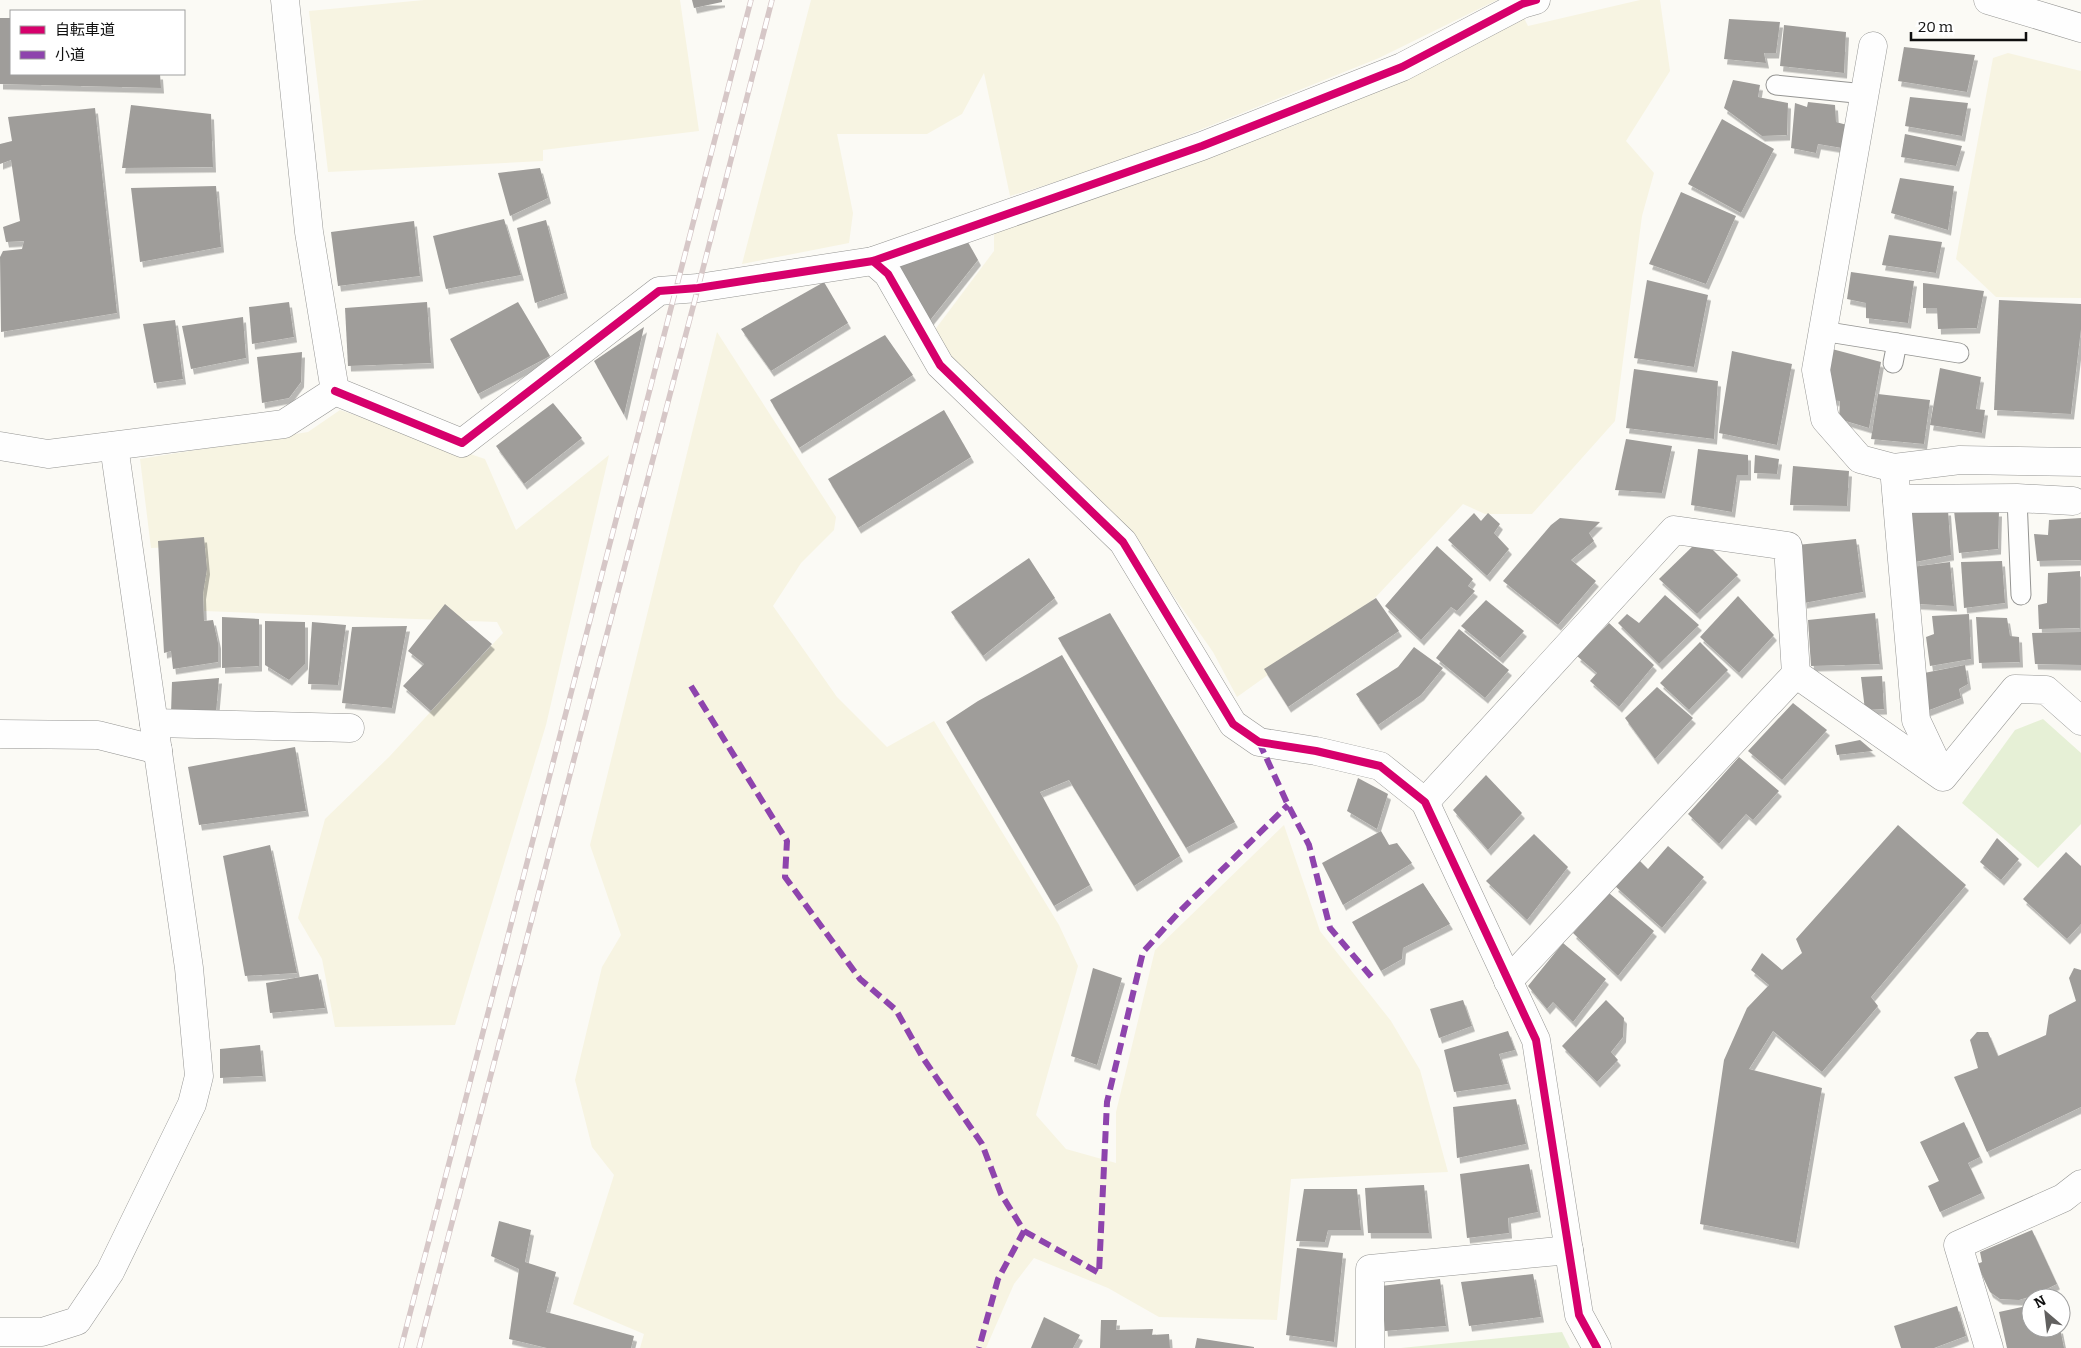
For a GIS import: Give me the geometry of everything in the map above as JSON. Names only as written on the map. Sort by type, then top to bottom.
[{"type":"street","points":[[285,0],[309,232],[335,391]]},
{"type":"street","points":[[335,391],[462,443],[659,291],[698,288],[873,261],[1211,143],[1402,67],[1522,4],[1536,0]]},
{"type":"street","points":[[1988,0],[2081,28]]},
{"type":"street","points":[[1873,46],[1816,370],[1825,419],[1860,459],[1894,468],[1960,460],[2081,462]]},
{"type":"street","points":[[873,261],[888,274],[940,365],[1123,542],[1233,724],[1258,742],[1316,751],[1380,766],[1424,802],[1536,1040],[1579,1316],[1597,1348]]},
{"type":"street","points":[[0,446],[48,454],[284,424],[335,391]]},
{"type":"street","points":[[0,1332],[42,1332],[77,1321],[110,1272],[196,1095],[199,1076],[189,968],[114,446]]},
{"type":"street","points":[[1894,468],[1916,720],[1942,777]]},
{"type":"street","points":[[1897,499],[2017,498],[2073,501]]},
{"type":"street","points":[[1424,802],[1674,530],[1788,546],[1796,674],[1508,981]]},
{"type":"street","points":[[1796,674],[1942,777]]},
{"type":"street","points":[[1942,777],[2015,689],[2046,690],[2081,721]]},
{"type":"street","points":[[154,723],[350,728]]},
{"type":"street","points":[[0,734],[98,735],[158,750]]},
{"type":"street","points":[[1989,1348],[1958,1244],[2063,1198],[2081,1184]]},
{"type":"street","points":[[1370,1348],[1370,1269],[1569,1250]]},
{"type":"lane","points":[[1776,84],[1865,94]]},
{"type":"lane","points":[[1822,331],[1959,353]]},
{"type":"lane","points":[[1893,363],[1897,343]]},
{"type":"lane","points":[[2017,498],[2021,594]]},
{"type":"shaded area","points":[[424,0],[680,0],[699,131],[543,150],[543,161],[328,172],[309,11]]},
{"type":"shaded area","points":[[811,0],[1497,0],[1379,58],[1117,163],[1010,196],[984,73],[962,114],[927,134],[837,134],[853,213],[849,243],[742,264]]},
{"type":"shaded area","points":[[1640,0],[1660,0],[1670,71],[1626,141],[1654,173],[1642,216],[1615,421],[1532,514],[1485,514],[1463,504],[1374,599],[1237,697],[1213,652],[1137,544],[947,356],[931,335],[994,251],[994,232],[1296,125],[1524,18],[1528,26]]},
{"type":"shaded area","points":[[2008,53],[2081,71],[2081,298],[1996,297],[1956,259],[1993,58]]},
{"type":"shaded area","points":[[717,332],[836,517],[834,530],[801,563],[773,606],[837,697],[887,747],[934,721],[1059,925],[1078,966],[1036,1115],[1066,1149],[1116,1163],[1116,1112],[1155,950],[1284,825],[1320,931],[1391,1021],[1420,1070],[1448,1172],[1291,1179],[1277,1320],[1159,1317],[1108,1288],[1034,1258],[1014,1284],[986,1348],[640,1348],[644,1334],[573,1304],[614,1175],[592,1147],[575,1080],[602,967],[621,935],[590,845]]},
{"type":"shaded area","points":[[340,410],[485,459],[516,530],[609,455],[546,725],[455,1025],[335,1027],[322,959],[298,918],[325,819],[389,757],[503,633],[497,622],[204,611],[200,546],[151,548],[140,459],[308,432]]},
{"type":"green space","points":[[2043,719],[2081,753],[2081,824],[2038,868],[1962,803],[2015,730]]},
{"type":"green space","points":[[1562,1332],[1570,1348],[1401,1348]]},
{"type":"building","points":[[692,0],[722,0],[722,2],[694,8]]},
{"type":"building","points":[[0,18],[10,18],[10,75],[160,75],[161,88],[0,84]]},
{"type":"building","points":[[1729,19],[1780,22],[1776,53],[1764,53],[1766,63],[1724,59]]},
{"type":"building","points":[[1784,25],[1846,32],[1844,73],[1780,66]]},
{"type":"building","points":[[1904,47],[1975,55],[1967,92],[1898,81]]},
{"type":"building","points":[[1733,80],[1760,85],[1758,97],[1788,103],[1787,135],[1762,136],[1724,108]]},
{"type":"building","points":[[1910,97],[1968,103],[1962,136],[1905,126]]},
{"type":"building","points":[[1808,102],[1835,105],[1836,122],[1847,125],[1842,148],[1818,144],[1816,153],[1791,148],[1795,103],[1807,107]]},
{"type":"building","points":[[131,105],[211,114],[213,167],[122,168]]},
{"type":"building","points":[[95,108],[117,313],[1,332],[0,257],[3,251],[22,249],[24,241],[6,242],[3,227],[20,221],[11,160],[0,164],[0,144],[12,141],[8,117]]},
{"type":"building","points":[[1722,119],[1774,149],[1741,213],[1688,184]]},
{"type":"building","points":[[1905,134],[1962,146],[1956,166],[1901,157]]},
{"type":"building","points":[[540,168],[548,198],[510,216],[498,173]]},
{"type":"building","points":[[1900,178],[1954,186],[1948,230],[1891,213]]},
{"type":"building","points":[[216,186],[221,247],[140,262],[131,188]]},
{"type":"building","points":[[1681,192],[1736,216],[1706,284],[1649,264]]},
{"type":"building","points":[[504,219],[521,275],[446,289],[433,236]]},
{"type":"building","points":[[546,220],[565,293],[535,303],[517,228]]},
{"type":"building","points":[[414,221],[420,276],[338,286],[331,232]]},
{"type":"building","points":[[1889,235],[1942,242],[1936,273],[1882,265]]},
{"type":"building","points":[[965,237],[978,260],[927,324],[891,261]]},
{"type":"building","points":[[1851,272],[1914,281],[1908,323],[1866,318],[1866,303],[1847,299]]},
{"type":"building","points":[[1647,280],[1708,295],[1694,367],[1634,358]]},
{"type":"building","points":[[824,282],[848,323],[771,371],[741,329]]},
{"type":"building","points":[[1923,283],[1984,291],[1977,328],[1938,329],[1937,308],[1923,308]]},
{"type":"building","points":[[1999,300],[2081,304],[2081,329],[2071,414],[1994,410]]},
{"type":"building","points":[[289,302],[294,337],[252,344],[249,307]]},
{"type":"building","points":[[427,302],[431,363],[348,366],[345,308]]},
{"type":"building","points":[[518,302],[550,356],[478,394],[450,339]]},
{"type":"building","points":[[243,317],[246,358],[191,369],[182,326]]},
{"type":"building","points":[[175,320],[183,379],[154,383],[143,324]]},
{"type":"building","points":[[644,327],[624,415],[594,361]]},
{"type":"building","points":[[885,335],[913,375],[799,448],[770,400]]},
{"type":"building","points":[[1832,349],[1881,362],[1869,428],[1839,419],[1840,401],[1830,400],[1825,381]]},
{"type":"building","points":[[1732,351],[1792,364],[1777,445],[1719,433]]},
{"type":"building","points":[[302,352],[301,382],[289,398],[262,403],[257,357]]},
{"type":"building","points":[[1940,368],[1981,377],[1976,409],[1985,410],[1982,433],[1930,425]]},
{"type":"building","points":[[1634,369],[1718,381],[1714,439],[1626,428]]},
{"type":"building","points":[[1878,394],[1930,400],[1924,444],[1871,439]]},
{"type":"building","points":[[553,403],[582,438],[524,484],[496,446]]},
{"type":"building","points":[[944,410],[971,457],[858,528],[828,479]]},
{"type":"building","points":[[1626,439],[1672,446],[1662,493],[1615,490]]},
{"type":"building","points":[[1698,449],[1748,455],[1748,475],[1737,475],[1732,512],[1691,505]]},
{"type":"building","points":[[1755,455],[1779,459],[1777,474],[1754,473]]},
{"type":"building","points":[[1793,466],[1849,471],[1847,506],[1790,505]]},
{"type":"building","points":[[1905,510],[1948,510],[1951,555],[1910,563]]},
{"type":"building","points":[[1954,511],[1999,511],[1998,549],[1959,553]]},
{"type":"building","points":[[1474,513],[1481,521],[1488,513],[1500,524],[1494,533],[1509,549],[1487,576],[1448,540]]},
{"type":"building","points":[[1560,518],[1600,522],[1589,533],[1594,541],[1571,560],[1596,581],[1558,625],[1503,581],[1551,525]]},
{"type":"building","points":[[2081,518],[2081,560],[2037,561],[2034,534],[2048,535],[2049,520]]},
{"type":"building","points":[[204,537],[207,569],[203,594],[204,621],[213,620],[218,643],[218,662],[173,669],[171,651],[164,653],[158,541]]},
{"type":"building","points":[[1856,539],[1863,592],[1804,603],[1797,545]]},
{"type":"building","points":[[1694,545],[1713,550],[1738,575],[1697,614],[1659,579]]},
{"type":"building","points":[[1437,546],[1473,579],[1468,586],[1475,591],[1457,611],[1451,607],[1421,640],[1385,606]]},
{"type":"building","points":[[1029,558],[1055,598],[983,656],[951,612]]},
{"type":"building","points":[[2002,561],[2005,603],[1964,608],[1961,562]]},
{"type":"building","points":[[1950,562],[1954,606],[1918,604],[1912,567]]},
{"type":"building","points":[[2080,571],[2080,628],[2039,629],[2038,605],[2047,603],[2048,573]]},
{"type":"building","points":[[1665,595],[1699,625],[1659,664],[1618,623],[1627,614],[1639,623]]},
{"type":"building","points":[[1738,596],[1774,635],[1739,673],[1700,637]]},
{"type":"building","points":[[1376,598],[1399,631],[1288,707],[1264,669]]},
{"type":"building","points":[[1486,600],[1524,631],[1500,658],[1461,626]]},
{"type":"building","points":[[445,604],[492,644],[431,711],[403,686],[424,664],[408,651]]},
{"type":"building","points":[[1110,613],[1235,822],[1186,848],[1058,638]]},
{"type":"building","points":[[1875,613],[1880,664],[1811,666],[1808,620]]},
{"type":"building","points":[[1969,614],[1971,659],[1930,666],[1926,637],[1934,634],[1932,616]]},
{"type":"building","points":[[222,617],[259,619],[259,666],[222,668]]},
{"type":"building","points":[[1976,617],[2007,618],[2010,636],[2019,637],[2020,662],[1979,663]]},
{"type":"building","points":[[265,621],[305,622],[305,664],[289,680],[265,665]]},
{"type":"building","points":[[312,622],[346,625],[338,685],[308,684]]},
{"type":"building","points":[[1609,623],[1654,665],[1619,707],[1590,681],[1597,673],[1577,656]]},
{"type":"building","points":[[407,626],[392,708],[342,703],[352,627]]},
{"type":"building","points":[[1459,629],[1509,670],[1485,698],[1436,658]]},
{"type":"building","points":[[2081,632],[2081,665],[2035,664],[2032,633]]},
{"type":"building","points":[[1700,642],[1728,670],[1689,710],[1660,683]]},
{"type":"building","points":[[1414,647],[1443,668],[1421,695],[1378,725],[1356,694],[1398,667]]},
{"type":"building","points":[[1062,655],[1180,856],[1134,886],[1069,780],[1040,792],[1090,885],[1054,906],[946,722],[978,701]]},
{"type":"building","points":[[1965,665],[1968,684],[1959,689],[1961,698],[1924,712],[1919,674]]},
{"type":"building","points":[[1882,676],[1884,709],[1865,710],[1861,677]]},
{"type":"building","points":[[219,678],[216,713],[171,713],[172,682]]},
{"type":"building","points":[[1657,687],[1693,718],[1655,759],[1625,718]]},
{"type":"building","points":[[1793,703],[1827,730],[1782,780],[1748,751]]},
{"type":"building","points":[[1860,740],[1873,751],[1837,755],[1835,745]]},
{"type":"building","points":[[295,747],[306,811],[199,825],[188,767]]},
{"type":"building","points":[[1739,757],[1779,791],[1753,820],[1746,814],[1719,844],[1688,814]]},
{"type":"building","points":[[1486,775],[1522,813],[1488,850],[1453,810]]},
{"type":"building","points":[[1358,778],[1388,794],[1377,829],[1347,811]]},
{"type":"building","points":[[1898,825],[1966,885],[1871,997],[1878,1006],[1822,1072],[1773,1031],[1749,1069],[1822,1088],[1796,1243],[1700,1224],[1724,1060],[1747,1008],[1769,985],[1751,970],[1762,953],[1782,970],[1802,953],[1796,939]]},
{"type":"building","points":[[1381,831],[1389,845],[1397,843],[1412,863],[1343,905],[1322,863]]},
{"type":"building","points":[[1534,834],[1568,867],[1527,920],[1486,881]]},
{"type":"building","points":[[1997,838],[2019,859],[2001,880],[1980,862]]},
{"type":"building","points":[[270,845],[297,973],[245,976],[223,856]]},
{"type":"building","points":[[1668,846],[1704,877],[1662,928],[1615,886],[1640,861],[1648,869]]},
{"type":"building","points":[[2066,852],[2081,866],[2081,924],[2067,939],[2023,899]]},
{"type":"building","points":[[1423,883],[1450,924],[1403,948],[1402,959],[1381,971],[1352,922]]},
{"type":"building","points":[[1609,893],[1654,931],[1618,976],[1573,933]]},
{"type":"building","points":[[1563,943],[1606,979],[1573,1022],[1553,1002],[1547,1009],[1528,986]]},
{"type":"building","points":[[1093,968],[1122,978],[1097,1065],[1071,1056]]},
{"type":"building","points":[[2074,968],[2081,970],[2081,1107],[1987,1152],[1954,1077],[1978,1068],[1970,1040],[1977,1032],[1988,1032],[1998,1056],[2046,1035],[2049,1015],[2076,1001],[2069,978]]},
{"type":"building","points":[[318,974],[325,1008],[270,1013],[266,983]]},
{"type":"building","points":[[1463,1000],[1472,1026],[1439,1038],[1430,1009]]},
{"type":"building","points":[[1606,1000],[1624,1018],[1623,1037],[1611,1052],[1618,1060],[1597,1082],[1562,1046]]},
{"type":"building","points":[[1508,1031],[1515,1050],[1499,1054],[1508,1084],[1454,1092],[1444,1050]]},
{"type":"building","points":[[260,1045],[263,1076],[220,1078],[220,1049]]},
{"type":"building","points":[[1516,1099],[1526,1144],[1457,1158],[1453,1107]]},
{"type":"building","points":[[1964,1122],[1980,1157],[1968,1163],[1982,1193],[1940,1212],[1928,1186],[1939,1181],[1920,1142]]},
{"type":"building","points":[[1529,1164],[1538,1212],[1508,1218],[1509,1233],[1467,1238],[1460,1174]]},
{"type":"building","points":[[1424,1185],[1429,1233],[1368,1233],[1365,1188]]},
{"type":"building","points":[[1304,1189],[1357,1189],[1361,1230],[1328,1230],[1325,1242],[1296,1241]]},
{"type":"building","points":[[499,1221],[531,1230],[525,1262],[556,1272],[546,1312],[634,1336],[631,1348],[547,1348],[509,1339],[519,1269],[491,1256]]},
{"type":"building","points":[[2032,1230],[2057,1284],[2049,1288],[2021,1288],[2021,1299],[2019,1300],[2000,1299],[1990,1292],[1977,1264],[1982,1262],[1980,1252]]},
{"type":"building","points":[[1297,1248],[1343,1253],[1334,1342],[1286,1335]]},
{"type":"building","points":[[1533,1274],[1541,1317],[1469,1326],[1461,1282]]},
{"type":"building","points":[[1440,1279],[1446,1326],[1385,1331],[1381,1286]]},
{"type":"building","points":[[1957,1306],[1966,1336],[1934,1348],[1901,1348],[1894,1326]]},
{"type":"building","points":[[2021,1307],[2021,1338],[2062,1338],[2064,1348],[2007,1348],[1999,1312]]},
{"type":"building","points":[[1044,1317],[1080,1335],[1073,1348],[1031,1348]]},
{"type":"building","points":[[1101,1320],[1117,1320],[1116,1330],[1153,1329],[1152,1335],[1169,1334],[1170,1348],[1100,1348]]},
{"type":"building","points":[[1197,1338],[1254,1347],[1254,1348],[1195,1348]]},
{"type":"railway","points":[[401,1348],[751,0]]},
{"type":"railway","points":[[419,1348],[772,0]]},
{"type":"marked path","points":[[691,686],[787,841],[785,877],[860,979],[896,1010],[923,1058],[982,1144],[1001,1194],[1024,1231],[998,1279],[979,1348]]},
{"type":"marked path","points":[[1259,742],[1309,845],[1330,928],[1374,980]]},
{"type":"marked path","points":[[1024,1231],[1099,1273],[1107,1102],[1143,952],[1179,912],[1288,805]]},
{"type":"cycle path","points":[[335,391],[462,443],[659,291],[698,288],[873,261],[1202,146],[1402,67],[1522,4],[1536,0]]},
{"type":"cycle path","points":[[873,261],[888,274],[940,365],[1123,542],[1233,724],[1259,742],[1316,751],[1380,766],[1425,802],[1536,1040],[1579,1315],[1597,1348]]}]
